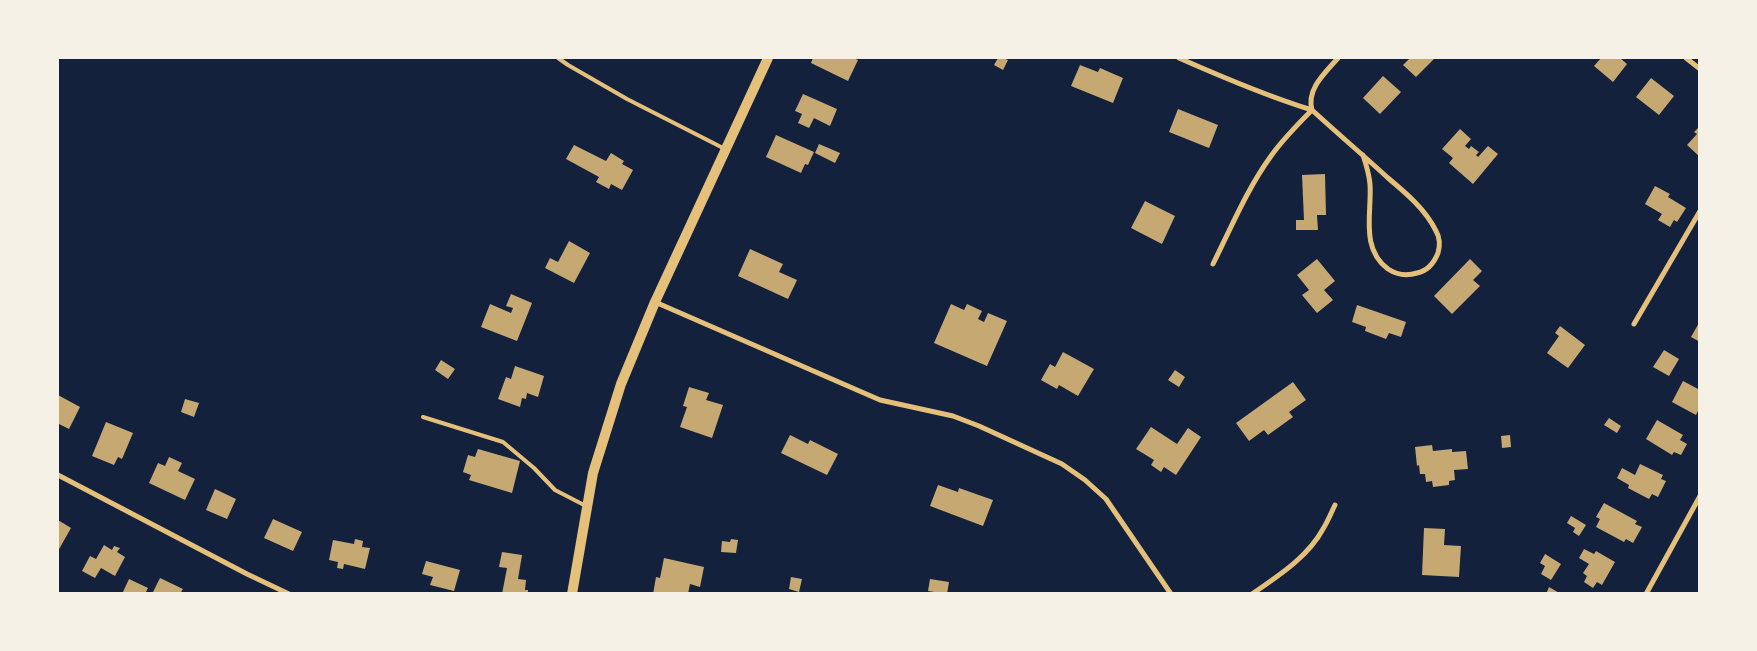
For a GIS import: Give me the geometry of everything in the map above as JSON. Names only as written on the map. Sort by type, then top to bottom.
[{"type":"main road","points":[[572,594],[593,473],[612,409],[656,302],[768,58]]},
{"type":"street","points":[[1178,58],[1282,101],[1312,110],[1363,155],[1425,214],[1437,233],[1440,242],[1435,260],[1430,267],[1420,273],[1411,275],[1400,274],[1391,270],[1376,256],[1369,233],[1370,185],[1363,155]]},
{"type":"street","points":[[1312,110],[1310,102],[1312,92],[1319,80],[1338,58]]},
{"type":"street","points":[[1686,58],[1700,69]]},
{"type":"street","points":[[1213,264],[1250,189],[1270,156],[1312,110]]},
{"type":"street","points":[[1634,324],[1700,211]]},
{"type":"street","points":[[656,302],[880,400],[953,416],[980,426],[1062,464],[1085,480],[1106,499],[1171,594]]},
{"type":"street","points":[[58,476],[288,594]]},
{"type":"street","points":[[1646,594],[1700,496]]},
{"type":"street","points":[[1252,594],[1270,582],[1305,553],[1323,530],[1335,504]]},
{"type":"lane","points":[[558,58],[627,100],[725,149]]},
{"type":"lane","points":[[423,417],[503,442],[534,468],[555,490],[586,506]]},
{"type":"building","points":[[813,58],[853,58],[858,60],[848,81],[811,63]]},
{"type":"building","points":[[998,58],[1008,60],[1003,70],[994,65]]},
{"type":"building","points":[[1410,58],[1435,58],[1416,77],[1403,65]]},
{"type":"building","points":[[1601,58],[1620,58],[1627,64],[1613,82],[1594,66]]},
{"type":"building","points":[[1080,65],[1098,72],[1100,68],[1123,78],[1113,103],[1071,86]]},
{"type":"building","points":[[1383,76],[1401,92],[1380,114],[1363,98]]},
{"type":"building","points":[[1651,78],[1674,96],[1659,115],[1636,97]]},
{"type":"building","points":[[803,94],[837,109],[830,126],[814,118],[809,128],[798,123],[802,114],[795,111]]},
{"type":"building","points":[[1178,109],[1218,125],[1209,148],[1169,132]]},
{"type":"building","points":[[1700,126],[1700,157],[1687,145],[1697,134],[1694,132]]},
{"type":"building","points":[[1460,129],[1471,139],[1465,146],[1469,149],[1471,146],[1479,152],[1476,155],[1478,157],[1488,146],[1498,154],[1473,184],[1449,163],[1453,158],[1442,149]]},
{"type":"building","points":[[776,135],[814,152],[808,165],[805,164],[801,173],[766,157]]},
{"type":"building","points":[[819,144],[840,153],[835,163],[815,153]]},
{"type":"building","points":[[574,145],[606,161],[611,153],[624,161],[622,164],[633,170],[622,190],[611,184],[609,189],[596,182],[599,177],[566,159]]},
{"type":"building","points":[[1325,174],[1326,215],[1317,215],[1318,230],[1296,230],[1296,220],[1304,220],[1302,175]]},
{"type":"building","points":[[1655,186],[1670,194],[1668,197],[1686,208],[1677,222],[1674,220],[1670,227],[1658,220],[1662,214],[1645,204]]},
{"type":"building","points":[[1145,201],[1175,216],[1162,244],[1131,228]]},
{"type":"building","points":[[569,241],[590,253],[574,283],[545,268],[550,258],[558,262]]},
{"type":"building","points":[[750,249],[783,264],[779,272],[797,280],[788,299],[738,276]]},
{"type":"building","points":[[1317,259],[1335,281],[1324,290],[1333,300],[1317,313],[1302,295],[1309,290],[1297,275]]},
{"type":"building","points":[[1470,259],[1482,271],[1473,280],[1480,286],[1452,314],[1434,296]]},
{"type":"building","points":[[511,294],[532,303],[517,341],[481,327],[490,304],[511,313],[513,308],[506,306]]},
{"type":"building","points":[[951,304],[964,310],[967,304],[982,311],[978,319],[984,322],[988,313],[1007,321],[987,366],[934,343]]},
{"type":"building","points":[[1357,305],[1406,322],[1401,337],[1389,333],[1386,339],[1365,331],[1366,327],[1352,322]]},
{"type":"building","points":[[1700,321],[1700,342],[1691,337]]},
{"type":"building","points":[[1560,326],[1585,345],[1568,368],[1547,353],[1559,336],[1555,333]]},
{"type":"building","points":[[1664,350],[1679,359],[1669,376],[1653,367]]},
{"type":"building","points":[[1063,352],[1094,369],[1078,396],[1059,385],[1057,389],[1041,380],[1050,364],[1055,367]]},
{"type":"building","points":[[441,360],[455,369],[448,379],[435,370]]},
{"type":"building","points":[[515,366],[544,376],[538,397],[527,393],[526,399],[522,398],[520,407],[498,399],[506,377],[511,379]]},
{"type":"building","points":[[1175,370],[1185,377],[1179,387],[1168,380]]},
{"type":"building","points":[[1683,381],[1700,390],[1700,411],[1696,415],[1672,402]]},
{"type":"building","points":[[1293,382],[1306,400],[1289,412],[1293,417],[1268,435],[1264,430],[1249,441],[1236,423]]},
{"type":"building","points":[[689,387],[709,393],[706,400],[723,405],[712,438],[680,427],[687,407],[683,406]]},
{"type":"building","points":[[58,395],[80,407],[69,429],[59,424],[58,426]]},
{"type":"building","points":[[185,399],[199,403],[194,417],[181,412]]},
{"type":"building","points":[[1609,418],[1621,426],[1617,433],[1604,425]]},
{"type":"building","points":[[1657,420],[1683,435],[1680,440],[1687,444],[1681,455],[1674,452],[1672,455],[1646,439]]},
{"type":"building","points":[[106,422],[133,433],[122,459],[118,457],[114,465],[92,456]]},
{"type":"building","points":[[1151,427],[1177,444],[1188,428],[1201,437],[1176,475],[1164,467],[1161,472],[1151,465],[1154,460],[1136,449]]},
{"type":"building","points":[[790,435],[808,444],[810,440],[838,454],[827,475],[781,453]]},
{"type":"building","points":[[1510,435],[1511,447],[1502,448],[1501,436]]},
{"type":"building","points":[[1432,445],[1433,451],[1452,449],[1452,452],[1466,451],[1468,469],[1454,470],[1455,480],[1449,481],[1449,485],[1433,487],[1432,481],[1426,482],[1425,474],[1420,474],[1415,447]]},
{"type":"building","points":[[478,449],[520,461],[512,493],[469,480],[471,475],[463,472],[468,455],[475,457]]},
{"type":"building","points":[[169,457],[182,463],[178,471],[195,479],[185,500],[149,483],[158,463],[165,466]]},
{"type":"building","points":[[1640,464],[1663,475],[1661,479],[1666,481],[1658,497],[1652,494],[1649,499],[1628,488],[1629,485],[1617,478],[1622,468],[1635,475]]},
{"type":"building","points":[[938,485],[958,492],[959,488],[993,500],[983,526],[930,506]]},
{"type":"building","points":[[215,489],[236,499],[227,519],[206,510]]},
{"type":"building","points":[[1604,503],[1637,521],[1635,524],[1642,527],[1633,543],[1626,539],[1624,542],[1596,527],[1600,519],[1596,517]]},
{"type":"building","points":[[1571,516],[1586,525],[1579,536],[1573,532],[1575,528],[1567,523]]},
{"type":"building","points":[[273,519],[302,532],[293,551],[264,538]]},
{"type":"building","points":[[58,520],[71,528],[58,551]]},
{"type":"building","points":[[1424,528],[1445,529],[1444,545],[1461,546],[1459,577],[1422,575]]},
{"type":"building","points":[[355,539],[363,541],[362,547],[370,548],[365,569],[344,564],[343,569],[337,568],[338,562],[329,560],[333,540],[354,544]]},
{"type":"building","points":[[731,539],[738,540],[736,553],[721,552],[722,541],[730,542]]},
{"type":"building","points":[[104,545],[112,550],[114,546],[120,548],[117,552],[125,557],[115,576],[101,568],[95,578],[82,571],[90,556],[96,559]]},
{"type":"building","points":[[1584,549],[1594,554],[1596,551],[1615,562],[1602,585],[1597,582],[1593,588],[1584,582],[1587,576],[1583,573],[1589,564],[1579,558]]},
{"type":"building","points":[[502,552],[522,555],[518,579],[526,580],[525,590],[528,590],[528,594],[502,594],[507,568],[499,567]]},
{"type":"building","points":[[1545,554],[1561,564],[1551,580],[1541,574],[1545,566],[1540,563]]},
{"type":"building","points":[[664,558],[704,567],[700,587],[690,584],[688,594],[653,594],[656,577],[660,578]]},
{"type":"building","points":[[426,561],[460,570],[454,591],[430,585],[433,577],[422,574]]},
{"type":"building","points":[[791,577],[802,579],[799,592],[789,589]]},
{"type":"building","points":[[160,578],[183,589],[180,594],[152,594]]},
{"type":"building","points":[[129,579],[148,588],[145,594],[122,594]]},
{"type":"building","points":[[930,579],[949,582],[947,594],[928,591]]},
{"type":"building","points":[[1549,587],[1561,594],[1546,594]]}]
